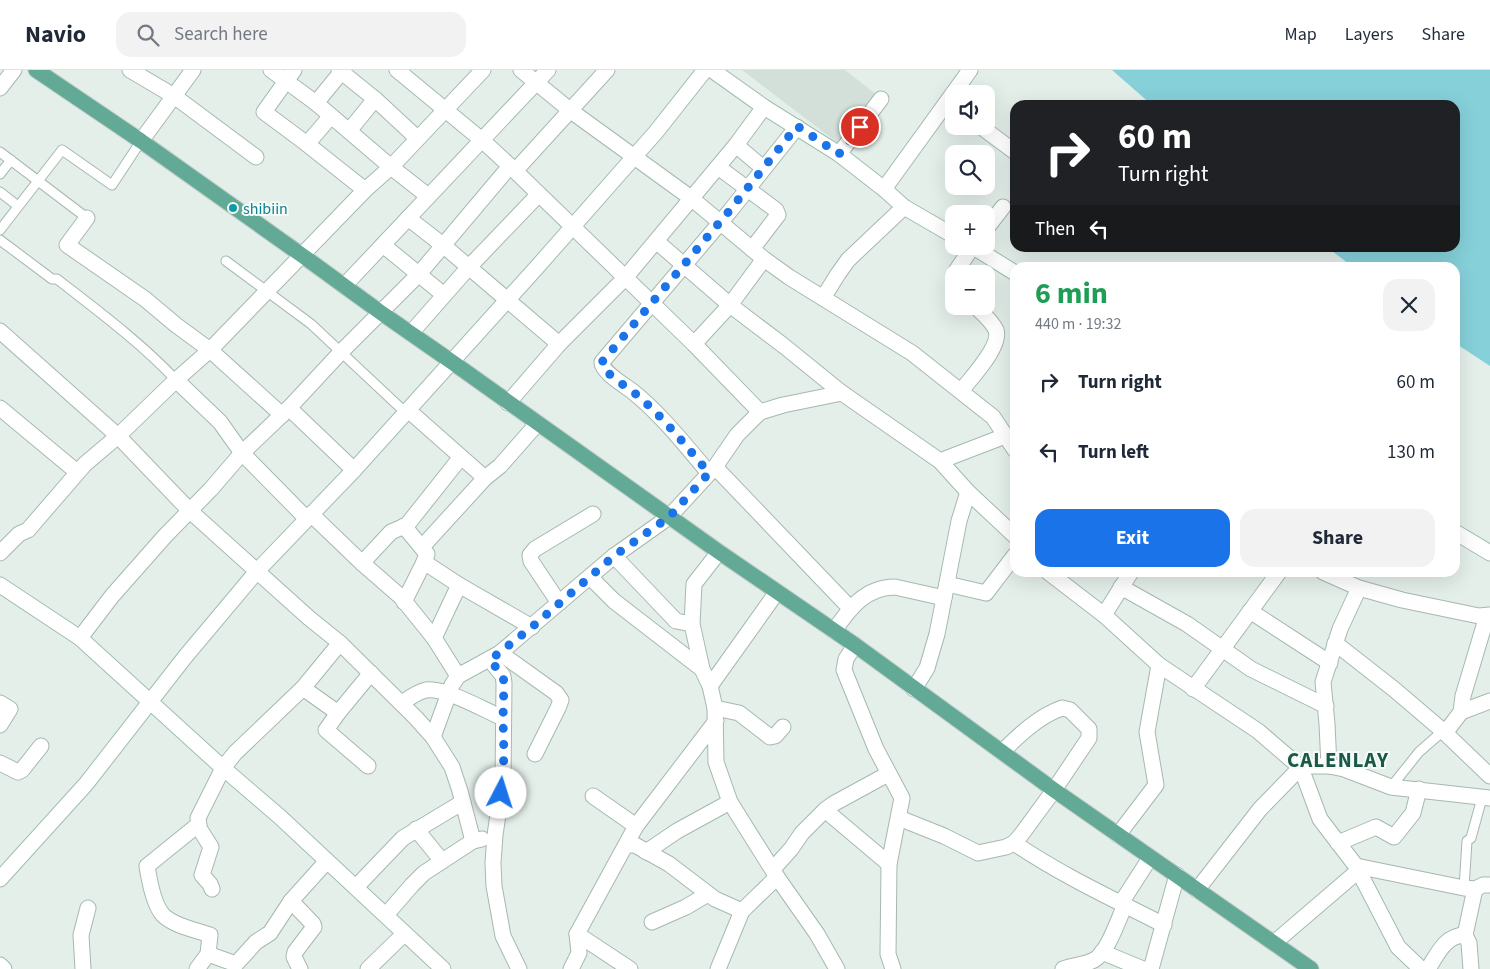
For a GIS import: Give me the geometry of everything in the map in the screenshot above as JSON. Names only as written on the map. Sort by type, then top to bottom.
[{"type":"main road","points":[[36,70],[141,141],[304,256],[718,552],[855,645],[1150,858],[1312,969]]},
{"type":"street","points":[[0,88],[14,70]]},
{"type":"street","points":[[130,70],[174,96],[256,156]]},
{"type":"street","points":[[141,141],[193,70]]},
{"type":"street","points":[[271,70],[290,76],[316,103],[428,196]]},
{"type":"street","points":[[397,70],[483,140],[513,168],[538,195],[694,344],[760,412]]},
{"type":"street","points":[[0,553],[19,534],[28,530],[77,472],[210,350],[304,256],[365,190],[391,167],[482,70]]},
{"type":"street","points":[[521,70],[571,110],[691,198],[758,254],[823,298],[912,353],[993,417],[1010,443]]},
{"type":"street","points":[[344,286],[548,70]]},
{"type":"street","points":[[80,638],[112,596],[242,453],[286,411],[341,352],[419,274],[513,168],[571,110],[607,70]]},
{"type":"street","points":[[0,879],[86,784],[150,701],[258,570],[354,470],[508,300],[634,156],[705,70]]},
{"type":"street","points":[[712,70],[764,107],[839,154],[904,207],[945,231]]},
{"type":"street","points":[[316,103],[341,71],[417,138]]},
{"type":"street","points":[[960,85],[967,71]]},
{"type":"street","points":[[290,76],[264,112],[365,190]]},
{"type":"street","points":[[349,131],[375,99]]},
{"type":"street","points":[[839,154],[881,99]]},
{"type":"street","points":[[508,402],[560,344],[625,278],[736,145],[764,107]]},
{"type":"street","points":[[884,189],[945,110]]},
{"type":"street","points":[[307,144],[331,116]]},
{"type":"street","points":[[797,126],[720,222],[602,362],[601,366],[634,392],[850,608]]},
{"type":"street","points":[[992,135],[1010,148]]},
{"type":"street","points":[[736,145],[763,168]]},
{"type":"street","points":[[694,344],[730,305],[778,215],[776,210],[718,167]]},
{"type":"street","points":[[411,333],[469,267],[538,195]]},
{"type":"street","points":[[823,298],[848,260],[904,207]]},
{"type":"street","points":[[995,217],[1003,207]]},
{"type":"street","points":[[87,218],[67,245],[145,299],[286,411],[354,470]]},
{"type":"street","points":[[408,218],[560,344]]},
{"type":"street","points":[[656,241],[730,305],[842,393],[940,461],[968,492],[1010,531]]},
{"type":"street","points":[[383,245],[444,295]]},
{"type":"street","points":[[987,255],[1010,270]]},
{"type":"street","points":[[961,391],[989,355],[996,342],[997,332],[984,315]]},
{"type":"street","points":[[0,331],[118,436],[190,511],[258,570],[309,618],[340,643],[434,737],[452,767],[473,840]]},
{"type":"street","points":[[176,380],[220,422],[242,453],[404,602],[434,638],[458,676]]},
{"type":"street","points":[[434,737],[452,685],[458,676],[495,657],[614,556],[669,517],[712,470],[737,435],[760,412],[783,405],[842,393]]},
{"type":"street","points":[[0,408],[77,472]]},
{"type":"street","points":[[407,411],[485,478]]},
{"type":"street","points":[[404,602],[423,554],[485,478],[500,466],[537,424]]},
{"type":"street","points":[[940,461],[1005,436]]},
{"type":"street","points":[[362,563],[391,532],[407,526],[461,457]]},
{"type":"street","points":[[914,689],[927,668],[931,656],[959,521],[968,492]]},
{"type":"street","points":[[560,603],[531,562],[530,555],[535,549],[593,514]]},
{"type":"street","points":[[404,526],[423,554],[459,585],[532,627]]},
{"type":"street","points":[[1460,535],[1490,553]]},
{"type":"street","points":[[718,552],[694,584],[692,624],[702,669],[710,686],[716,714],[716,762],[730,802],[817,934],[837,969]]},
{"type":"street","points":[[614,556],[676,620],[692,624]]},
{"type":"street","points":[[834,631],[850,608],[868,594],[888,587],[986,593],[1010,562]]},
{"type":"street","points":[[590,577],[614,601],[702,669]]},
{"type":"street","points":[[1055,577],[1104,615],[1159,665],[1258,731],[1301,768],[1320,819],[1357,869],[1385,919],[1398,947],[1419,968],[1449,939],[1464,935]]},
{"type":"street","points":[[1104,615],[1128,577]]},
{"type":"street","points":[[1193,689],[1275,577]]},
{"type":"street","points":[[1334,577],[1359,588],[1402,600],[1478,616],[1489,615],[1463,696],[1461,712]]},
{"type":"street","points":[[0,585],[80,638],[223,768],[280,817],[443,969]]},
{"type":"street","points":[[434,638],[459,585]]},
{"type":"street","points":[[1122,587],[1187,624],[1242,663],[1266,677],[1326,706]]},
{"type":"street","points":[[1329,766],[1323,682],[1335,644],[1359,588]]},
{"type":"street","points":[[710,686],[777,592]]},
{"type":"street","points":[[1250,611],[1330,662]]},
{"type":"street","points":[[212,889],[202,875],[211,847],[199,828],[198,818],[223,768],[302,688],[340,643]]},
{"type":"street","points":[[1335,644],[1395,690],[1444,732],[1490,776]]},
{"type":"street","points":[[855,645],[846,659],[844,670],[876,749],[888,774],[902,796],[889,864],[888,954],[893,969]]},
{"type":"street","points":[[495,657],[504,683],[503,781],[495,835],[493,871],[497,907],[503,936],[520,969]]},
{"type":"street","points":[[495,657],[556,693],[561,700],[535,754]]},
{"type":"street","points":[[1118,835],[1156,785],[1146,732],[1159,665]]},
{"type":"street","points":[[368,766],[326,730],[371,673]]},
{"type":"street","points":[[302,688],[338,714]]},
{"type":"street","points":[[402,703],[424,690],[433,690],[449,694],[503,718]]},
{"type":"street","points":[[1444,732],[1461,712],[1490,701]]},
{"type":"street","points":[[0,702],[10,709],[0,725]]},
{"type":"street","points":[[899,818],[944,836],[978,853],[1014,844],[1054,790],[1089,738],[1090,732],[1070,710],[1062,708],[1053,711],[1015,739],[1002,752]]},
{"type":"street","points":[[716,714],[739,713],[770,737],[775,736],[784,727]]},
{"type":"street","points":[[571,969],[579,953],[577,934],[636,826],[716,714]]},
{"type":"street","points":[[0,763],[18,772],[22,770],[41,746]]},
{"type":"street","points":[[1197,890],[1260,809],[1301,768],[1312,765],[1329,766],[1344,769],[1391,787],[1486,798]]},
{"type":"street","points":[[718,969],[742,911],[775,873],[802,833],[833,804],[888,774]]},
{"type":"street","points":[[1338,843],[1376,827],[1394,837],[1413,812],[1419,789]]},
{"type":"street","points":[[593,796],[636,826]]},
{"type":"street","points":[[356,887],[387,853],[404,838],[463,802]]},
{"type":"street","points":[[646,852],[677,831],[730,802]]},
{"type":"street","points":[[825,810],[889,864]]},
{"type":"street","points":[[197,969],[208,954],[210,935],[170,919],[159,909],[146,866],[198,824]]},
{"type":"street","points":[[416,829],[442,861]]},
{"type":"street","points":[[386,915],[424,873],[473,840],[495,835]]},
{"type":"street","points":[[1014,844],[1043,863],[1164,925]]},
{"type":"street","points":[[626,845],[635,845],[669,864],[715,900],[742,911]]},
{"type":"street","points":[[1066,968],[1092,965],[1102,952],[1123,904],[1150,858]]},
{"type":"street","points":[[208,954],[238,967],[256,942],[270,932],[291,901],[327,861]]},
{"type":"street","points":[[1357,869],[1476,887],[1464,935],[1469,943],[1471,969]]},
{"type":"street","points":[[1274,943],[1357,869]]},
{"type":"street","points":[[1151,969],[1176,875]]},
{"type":"street","points":[[652,922],[686,907],[708,894]]},
{"type":"street","points":[[291,901],[314,927],[294,952],[294,957],[300,969]]},
{"type":"street","points":[[83,969],[81,935],[88,908]]},
{"type":"street","points":[[368,969],[404,934]]},
{"type":"street","points":[[577,934],[630,969]]},
{"type":"street","points":[[1102,952],[1143,969]]},
{"type":"street","points":[[0,965],[4,969]]},
{"type":"lane","points":[[0,230],[62,150],[112,185],[141,141]]},
{"type":"lane","points":[[0,152],[87,218]]},
{"type":"lane","points":[[0,174],[11,160]]},
{"type":"lane","points":[[0,192],[18,206]]},
{"type":"lane","points":[[0,240],[80,297],[152,355],[176,380]]},
{"type":"lane","points":[[226,261],[311,324],[407,411]]},
{"type":"lane","points":[[1391,787],[1419,752],[1444,732]]},
{"type":"lane","points":[[1476,887],[1467,841],[1471,838],[1486,798]]},
{"type":"shaded area","points":[[742,70],[845,70],[877,95],[839,144]]},
{"type":"water","points":[[1112,70],[1490,70],[1490,366],[1460,346],[1460,262],[1346,262],[1333,252],[1460,252],[1460,100],[1146,100]]},
{"type":"place","name":"shibiin","points":[[233,208]]},
{"type":"district","name":"CALENLAY","points":[[1338,760]]},
{"type":"route","points":[[501,793],[504,756],[504,683],[503,676],[490,660],[500,654],[614,556],[669,517],[709,473],[676,435],[634,392],[603,369],[601,366],[602,362],[730,210],[797,126],[839,154],[860,127]]}]
